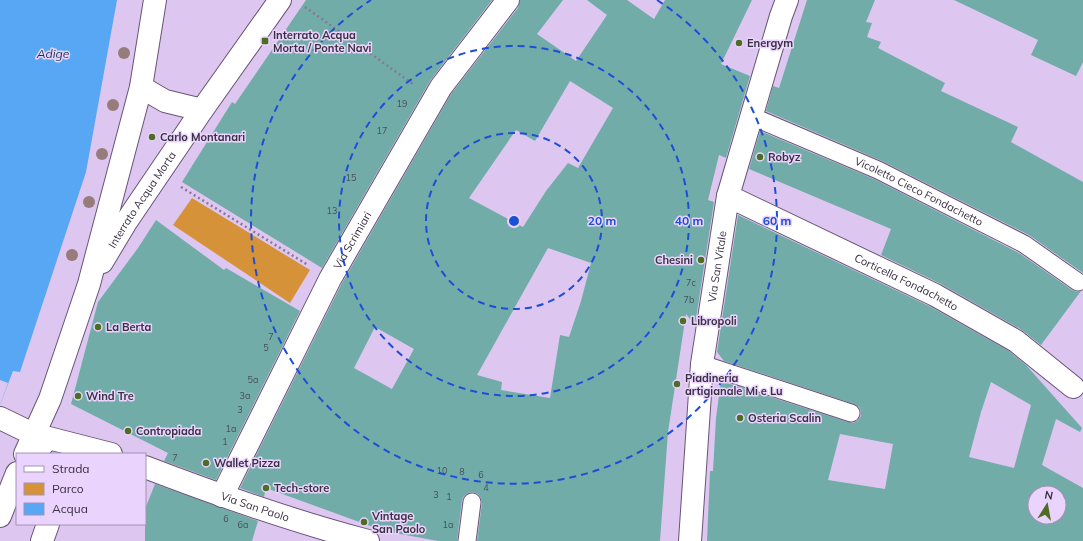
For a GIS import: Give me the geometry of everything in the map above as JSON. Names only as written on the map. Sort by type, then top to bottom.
[{"type":"street","points":[[29,444],[48,403],[89,284],[141,87],[155,0]]},
{"type":"street","name":"Interrato Acqua Morta","points":[[89,284],[126,222],[202,110],[280,0]]},
{"type":"street","name":"Via Scrimiari","points":[[222,496],[330,279],[441,87],[508,0]]},
{"type":"street","name":"Via San Vitale","points":[[690,541],[702,364],[728,196],[787,0]]},
{"type":"street","points":[[141,87],[165,101],[202,110]]},
{"type":"street","name":"Corticella Fondachetto","points":[[728,196],[935,295],[1016,341],[1073,387]]},
{"type":"street","points":[[48,403],[59,450]]},
{"type":"street","points":[[0,418],[29,444],[59,450],[104,453]]},
{"type":"street","name":"Via San Paolo","points":[[146,467],[222,496],[318,528],[368,541]]},
{"type":"street","points":[[8,504],[16,476]]},
{"type":"street","points":[[42,541],[48,525]]},
{"type":"lane","name":"Vicoletto Cieco Fondachetto","points":[[751,116],[878,170],[1024,244],[1078,282]]},
{"type":"lane","points":[[702,364],[851,413]]},
{"type":"lane","points":[[467,541],[472,502]]},
{"type":"path","points":[[314,13],[434,100]]},
{"type":"path","points":[[160,174],[330,279]]},
{"type":"green space","points":[[192,198],[310,270],[290,303],[173,225]]},
{"type":"water","name":"Adige","points":[[0,0],[117,0],[86,172],[20,372],[13,371],[0,405]]},
{"type":"pier","points":[[0,380],[8,383],[0,405]]},
{"type":"building","points":[[306,0],[492,0],[430,81],[322,268],[182,182],[232,102],[235,104]]},
{"type":"building","points":[[520,0],[563,0],[537,34],[576,61],[607,15],[587,0],[627,0],[654,19],[665,0],[752,0],[721,64],[750,76],[726,158],[719,155],[708,200],[714,202],[695,325],[686,314],[668,432],[660,541],[477,541],[482,503],[478,494],[473,492],[468,493],[462,500],[457,541],[438,541],[384,531],[266,488],[264,497],[240,488],[341,285],[451,94],[518,8]],"holes":[[[570,81],[613,108],[578,168],[568,163],[546,191],[523,227],[469,198],[516,130],[535,141]],[[548,248],[591,263],[581,301],[569,337],[560,335],[550,398],[501,390],[502,382],[477,375]],[[375,327],[414,349],[392,389],[354,368]]]},
{"type":"building","points":[[807,0],[875,0],[866,22],[872,23],[867,37],[881,42],[878,48],[945,83],[941,91],[1018,127],[1011,142],[1083,182],[1083,273],[1029,235],[882,161],[766,111],[773,86],[779,88]]},
{"type":"building","points":[[954,0],[1083,0],[1083,62],[1076,76],[1031,55],[1038,40]]},
{"type":"building","points":[[760,131],[874,179],[1019,253],[1072,290],[1077,292],[1081,291],[1041,345],[1022,330],[941,284],[881,255],[891,229],[749,169]]},
{"type":"building","points":[[738,215],[929,306],[1009,351],[1026,365],[1082,428],[1080,432],[1056,419],[1042,465],[1083,488],[1083,541],[707,541],[710,471],[713,471],[716,418],[721,381],[848,422],[853,423],[861,416],[859,407],[854,404],[724,361],[717,352]],"holes":[[[991,382],[1031,405],[1014,468],[969,457]],[[840,434],[893,444],[885,489],[828,480]]]},
{"type":"building","points":[[156,220],[224,270],[226,268],[300,311],[216,480],[164,461],[168,453],[71,404],[98,302],[138,248]]},
{"type":"building","points":[[155,484],[258,521],[252,541],[145,541],[146,506]]},
{"type":"place","name":"Interrato Acqua Morta / Ponte Navi","points":[[265,41]]},
{"type":"place","name":"Energym","points":[[739,43]]},
{"type":"place","name":"Carlo Montanari","points":[[152,137]]},
{"type":"place","name":"Robyz","points":[[760,157]]},
{"type":"place","name":"Chesini","points":[[701,260]]},
{"type":"place","name":"Libropoli","points":[[683,321]]},
{"type":"place","name":"La Berta","points":[[98,327]]},
{"type":"place","name":"Piadineria artigianale Mi e Lu","points":[[677,384]]},
{"type":"place","name":"Wind Tre","points":[[78,396]]},
{"type":"place","name":"Osteria Scalin","points":[[740,418]]},
{"type":"place","name":"Contropiada","points":[[128,431]]},
{"type":"place","name":"Wallet Pizza","points":[[206,463]]},
{"type":"place","name":"Tech-store","points":[[266,488]]},
{"type":"place","name":"Vintage San Paolo","points":[[364,522]]}]
